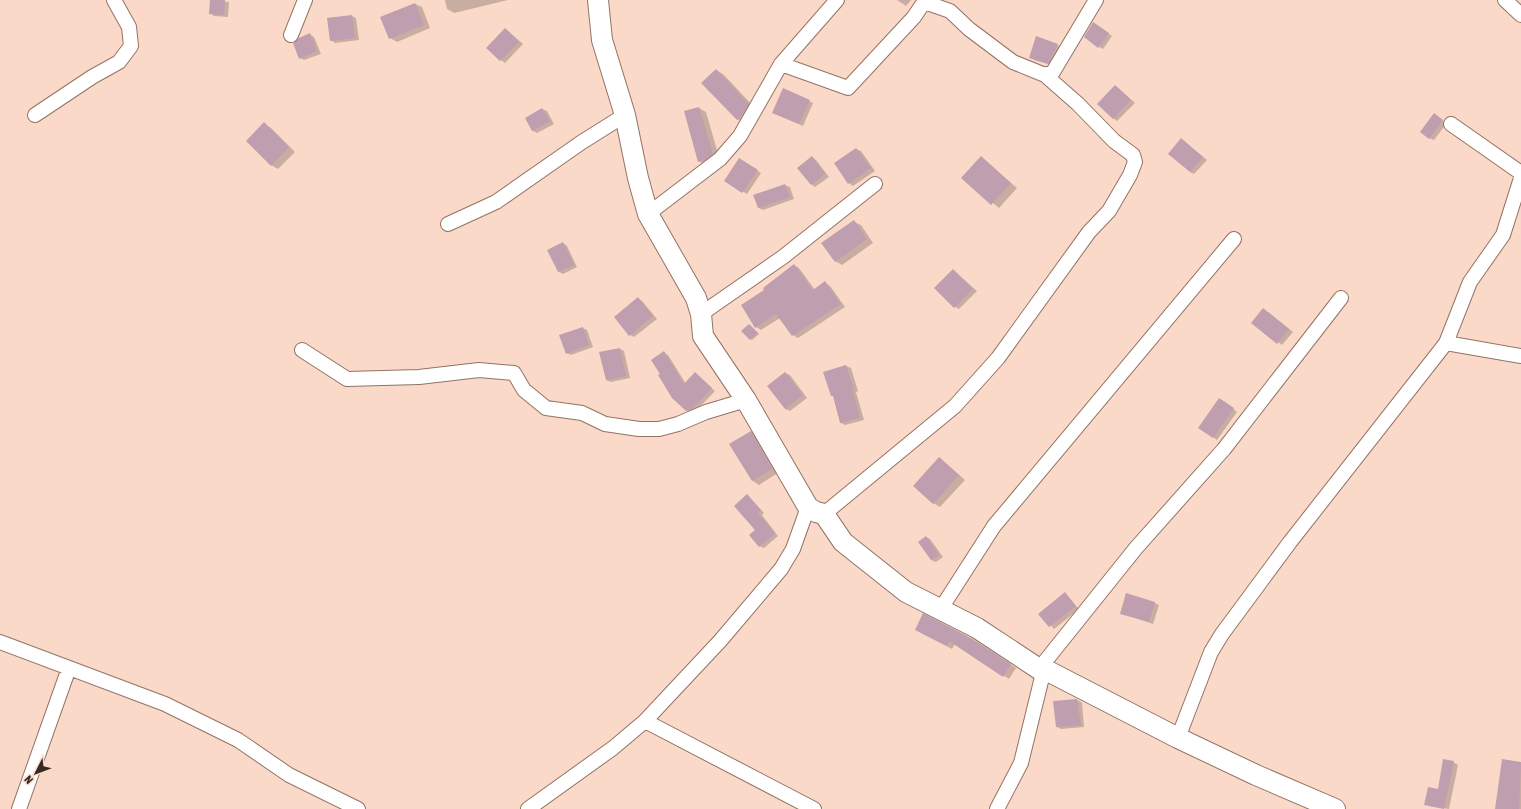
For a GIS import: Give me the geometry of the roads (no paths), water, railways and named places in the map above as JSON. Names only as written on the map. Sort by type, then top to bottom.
[{"type":"street","points":[[35,115],[92,77],[119,62],[131,46],[129,27],[114,0]]},
{"type":"street","points":[[291,35],[305,0]]},
{"type":"street","points":[[598,0],[602,40],[625,115],[638,178],[648,214],[696,298],[701,314],[703,336],[746,400],[816,511],[843,542],[906,592],[977,628],[1041,669],[1178,738],[1256,775],[1335,809]]},
{"type":"street","points":[[648,214],[720,159],[740,136],[781,64],[837,0]]},
{"type":"street","points":[[1045,75],[1053,72],[1096,0]]},
{"type":"street","points":[[1505,0],[1521,15]]},
{"type":"street","points":[[528,809],[613,748],[645,721],[720,641],[781,569],[816,511],[955,406],[998,358],[1090,232],[1109,210],[1130,175],[1135,162],[1133,155],[1114,142],[1078,104],[1045,75],[1013,62],[969,29],[950,11],[924,2],[914,17],[848,88],[781,64]]},
{"type":"street","points":[[448,224],[496,202],[582,142],[625,115]]},
{"type":"street","points":[[1451,124],[1521,173]]},
{"type":"street","points":[[1178,738],[1211,652],[1222,634],[1290,542],[1446,343],[1470,282],[1504,235],[1521,178]]},
{"type":"street","points":[[701,314],[783,257],[875,184]]},
{"type":"street","points":[[940,610],[994,526],[1234,238]]},
{"type":"street","points":[[997,809],[1021,763],[1041,669],[1136,548],[1224,449],[1341,298]]},
{"type":"street","points":[[1446,343],[1521,356]]},
{"type":"street","points":[[302,350],[347,379],[419,377],[479,370],[514,372],[524,390],[546,408],[582,413],[605,424],[639,429],[659,429],[678,424],[706,412],[746,400]]},
{"type":"street","points":[[0,642],[165,704],[238,740],[289,775],[358,809]]},
{"type":"street","points":[[19,809],[69,668]]},
{"type":"street","points":[[645,721],[814,809]]}]
